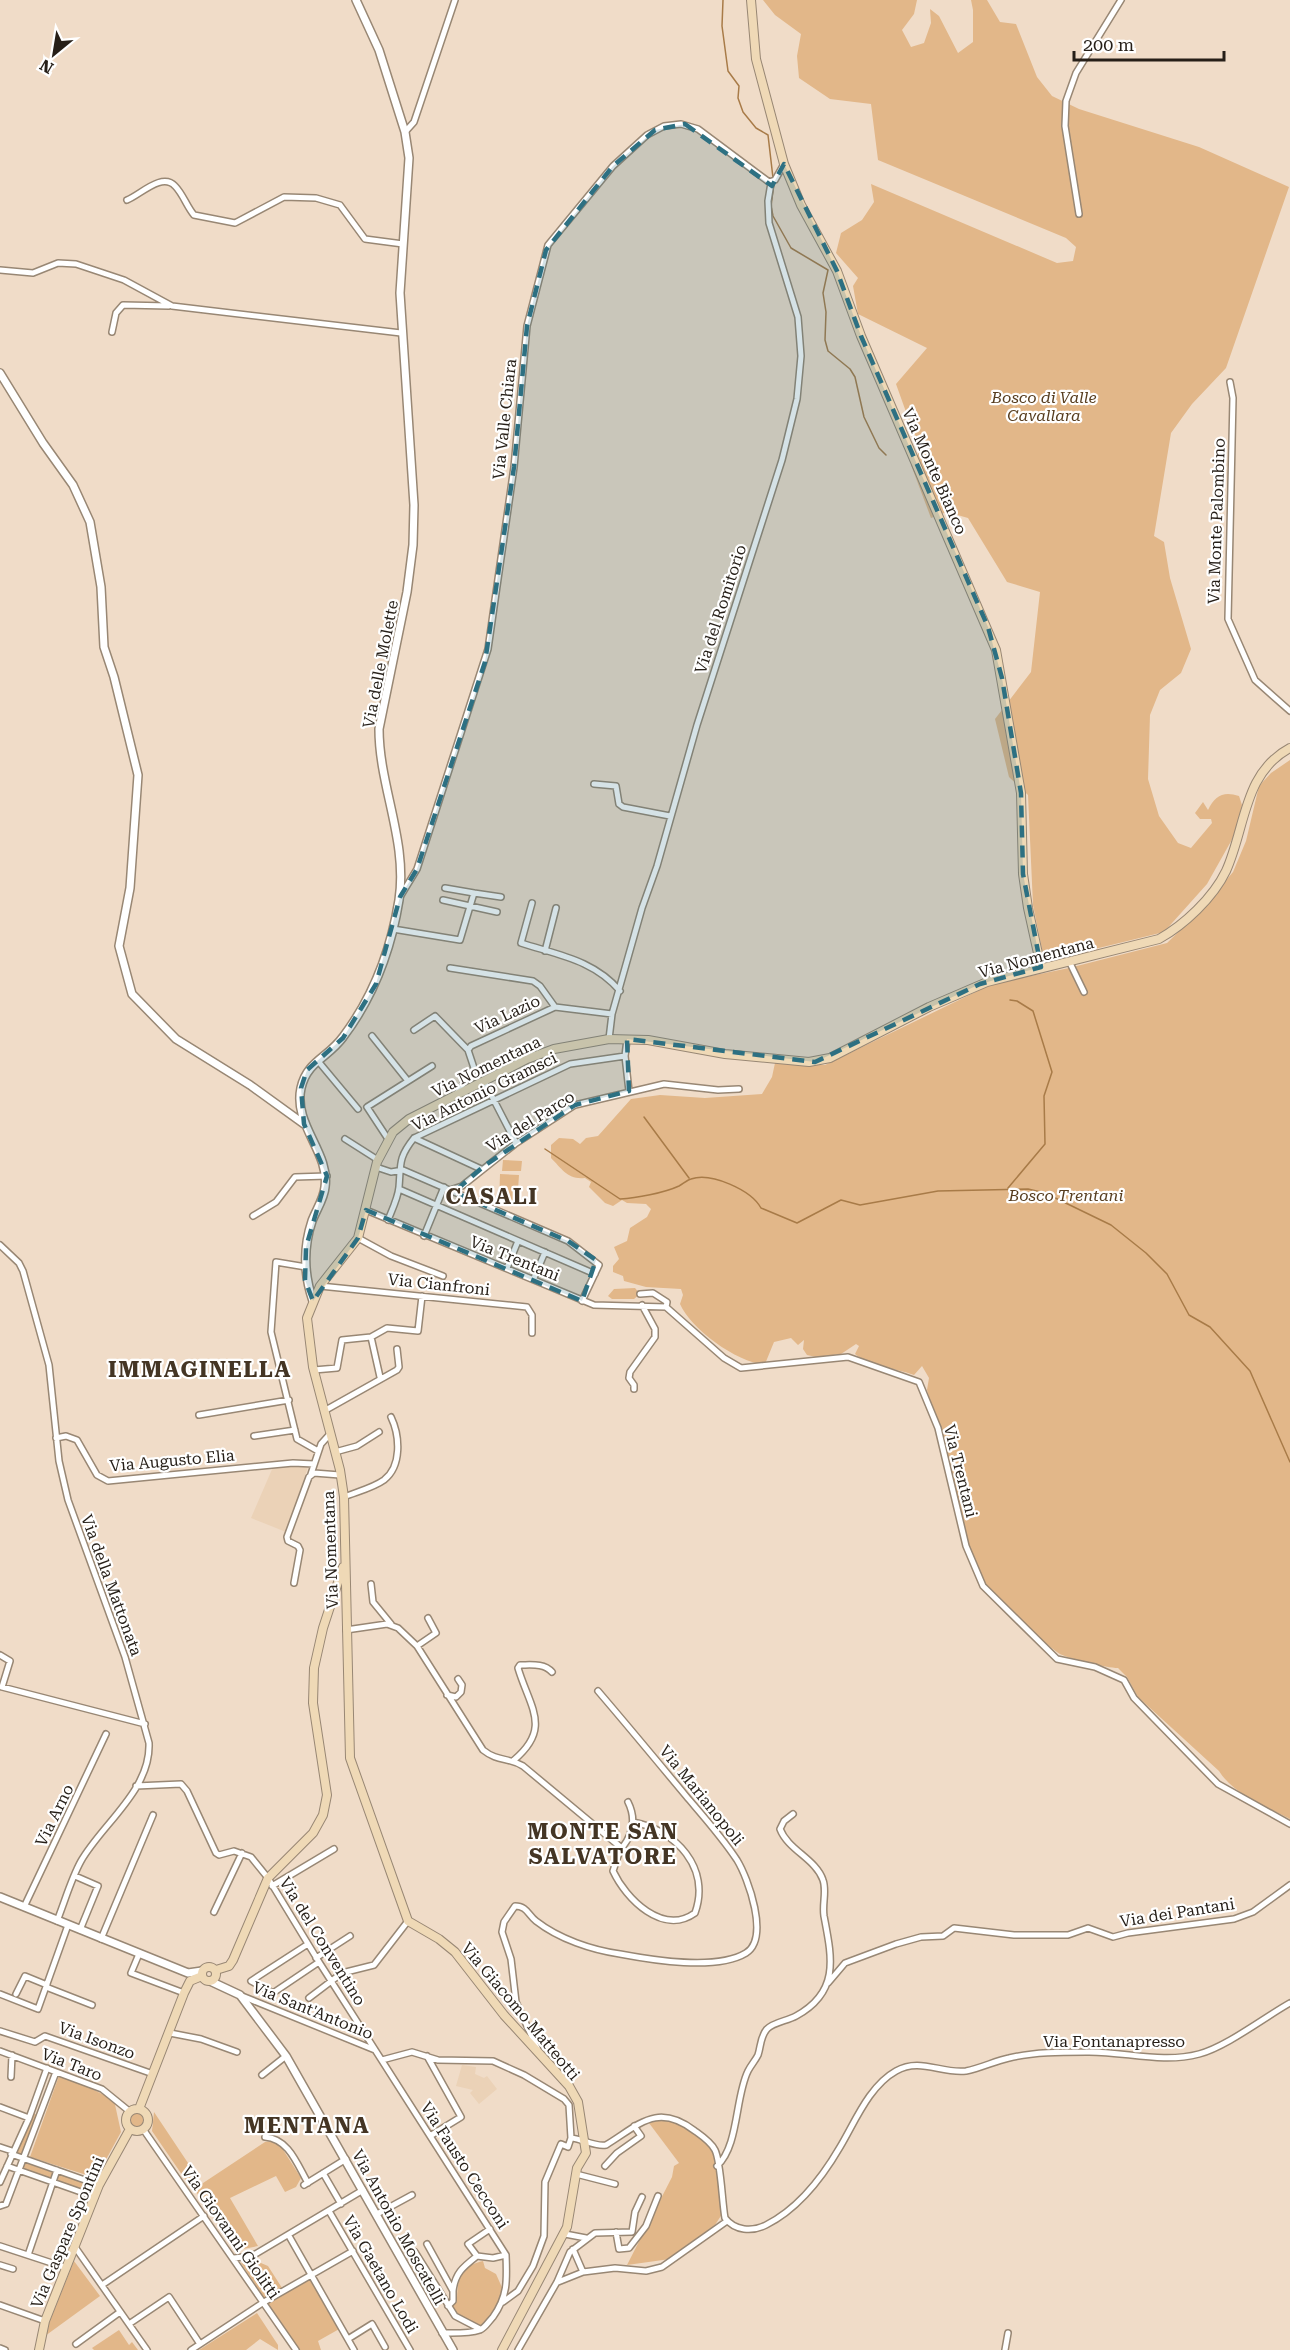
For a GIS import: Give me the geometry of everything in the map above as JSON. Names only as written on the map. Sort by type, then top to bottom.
[{"type":"main road","name":"Via Monte Bianco","points":[[751,0],[757,64],[784,164],[801,205],[837,271],[861,336],[994,643],[1021,793],[1023,874],[1041,967]]},
{"type":"main road","name":"Via Nomentana","points":[[408,1921],[393,1872],[350,1758],[344,1497],[314,1370],[307,1318],[320,1286],[358,1238],[377,1163],[388,1139],[409,1119],[554,1049],[609,1039],[627,1039],[725,1054],[815,1062],[830,1058],[980,984],[1041,967],[1147,943],[1177,928],[1219,884],[1261,771],[1274,757],[1290,748]]},
{"type":"main road","points":[[216,1971],[229,1966],[233,1960],[270,1882],[313,1833],[326,1804],[324,1765],[314,1706],[313,1677],[319,1642],[338,1586],[346,1553]]},
{"type":"main road","name":"Via Giacomo Matteotti","points":[[408,1921],[439,1939],[471,1969],[504,2015],[569,2086],[578,2102],[586,2153],[576,2174],[565,2234],[506,2349]]},
{"type":"main road","points":[[140,2109],[190,1981],[202,1973],[207,1966],[216,1971]]},
{"type":"main road","points":[[202,1973],[210,1981],[215,1978],[216,1971]]},
{"type":"main road","points":[[140,2109],[148,2118],[143,2129],[130,2129],[125,2120],[129,2111],[140,2109]]},
{"type":"main road","name":"Via Gaspare Spontini","points":[[39,2350],[45,2321],[99,2185],[130,2129]]},
{"type":"street","name":"Via delle Molette","points":[[327,1176],[304,1124],[301,1088],[307,1070],[343,1038],[366,1004],[383,965],[393,929],[399,897],[398,850],[380,751],[379,729],[407,592],[413,545],[413,497],[400,293],[409,158],[405,132],[379,50],[356,0]]},
{"type":"street","points":[[405,132],[413,125],[455,0]]},
{"type":"street","points":[[1079,214],[1065,126],[1066,101],[1076,73],[1121,0]]},
{"type":"street","name":"Via Valle Chiara","points":[[399,897],[417,869],[488,649],[515,457],[526,334],[548,245],[613,166],[647,135],[667,124],[685,124],[698,129],[771,183]]},
{"type":"street","points":[[771,183],[784,164]]},
{"type":"street","points":[[127,200],[158,183],[168,182],[175,186],[194,215],[231,223],[247,218],[287,197],[330,200],[342,206],[365,239],[403,244]]},
{"type":"street","name":"Via del Romitorio","points":[[609,1039],[612,1014],[670,816],[782,461],[796,399],[801,356],[798,317],[769,223],[768,201],[771,183]]},
{"type":"street","points":[[0,270],[33,273],[62,263],[79,264],[128,281],[165,303],[177,306]]},
{"type":"street","points":[[112,332],[116,313],[123,305],[177,306],[402,333]]},
{"type":"street","points":[[0,373],[43,443],[73,485],[90,522],[101,587],[104,647],[114,677],[138,778],[130,888],[119,946],[132,994],[176,1040],[250,1085],[304,1124]]},
{"type":"street","name":"Via Monte Palombino","points":[[1230,382],[1233,398],[1228,619],[1255,680],[1290,711]]},
{"type":"street","points":[[594,784],[616,786],[619,789],[619,804],[623,807],[670,816]]},
{"type":"street","points":[[445,888],[501,897]]},
{"type":"street","points":[[393,929],[459,941],[474,893]]},
{"type":"street","points":[[442,900],[497,912]]},
{"type":"street","points":[[532,903],[521,943],[587,964],[606,974],[620,991]]},
{"type":"street","points":[[545,951],[556,908]]},
{"type":"street","points":[[1069,961],[1084,992]]},
{"type":"street","points":[[450,968],[533,981],[540,986],[555,1007]]},
{"type":"street","name":"Via Lazio","points":[[455,1096],[474,1068],[468,1050],[471,1046],[555,1007],[612,1014]]},
{"type":"street","points":[[414,1030],[435,1016],[468,1050]]},
{"type":"street","points":[[372,1036],[408,1081]]},
{"type":"street","points":[[627,1039],[625,1056],[629,1090]]},
{"type":"street","name":"Via Antonio Gramsci","points":[[398,1171],[402,1154],[414,1138],[570,1064],[625,1056]]},
{"type":"street","points":[[318,1061],[358,1108]]},
{"type":"street","points":[[388,1139],[367,1107],[432,1066]]},
{"type":"street","points":[[484,1081],[516,1143]]},
{"type":"street","name":"Via del Parco","points":[[447,1189],[462,1186],[516,1143],[575,1105],[629,1090],[664,1084],[718,1090],[739,1089]]},
{"type":"street","points":[[414,1138],[481,1169]]},
{"type":"street","points":[[345,1139],[391,1172],[403,1170],[568,1240],[599,1264],[582,1301]]},
{"type":"street","points":[[388,1220],[399,1189],[398,1171]]},
{"type":"street","points":[[253,1216],[276,1202],[295,1177],[327,1176],[325,1193],[312,1222],[306,1247],[305,1280],[313,1301]]},
{"type":"street","points":[[399,1189],[595,1274]]},
{"type":"street","points":[[424,1236],[436,1205],[447,1189]]},
{"type":"street","name":"Via Trentani","points":[[366,1210],[424,1236],[534,1278],[594,1305],[666,1307],[724,1358],[741,1368],[848,1357],[919,1382],[938,1428],[964,1538],[974,1569],[983,1586],[1057,1659],[1095,1667],[1124,1680],[1134,1698],[1218,1784],[1290,1824]]},
{"type":"street","points":[[358,1238],[391,1256],[443,1276]]},
{"type":"street","points":[[507,1268],[518,1241]]},
{"type":"street","name":"Via della Mattonata","points":[[0,1245],[17,1261],[23,1271],[49,1365],[59,1461],[73,1518],[126,1657],[149,1743],[148,1756],[136,1786],[88,1851],[57,1921]]},
{"type":"street","points":[[534,1278],[545,1252]]},
{"type":"street","points":[[306,1267],[276,1262],[271,1332],[289,1400],[294,1430],[301,1443],[318,1451]]},
{"type":"street","name":"Via Cianfroni","points":[[320,1286],[526,1307],[532,1315],[532,1333]]},
{"type":"street","points":[[640,1294],[653,1293],[667,1302],[666,1307]]},
{"type":"street","points":[[314,1370],[337,1368],[342,1340],[371,1337],[387,1328],[418,1331],[422,1296]]},
{"type":"street","points":[[634,1389],[629,1378],[630,1372],[656,1337],[655,1329],[642,1305]]},
{"type":"street","points":[[371,1337],[380,1377]]},
{"type":"street","points":[[324,1411],[399,1367],[397,1348]]},
{"type":"street","points":[[200,1415],[289,1400]]},
{"type":"street","points":[[344,1497],[384,1480],[398,1458],[398,1442],[392,1418]]},
{"type":"street","points":[[255,1437],[294,1430]]},
{"type":"street","points":[[335,1452],[357,1446],[379,1432]]},
{"type":"street","points":[[294,1583],[300,1550],[298,1546],[288,1541],[287,1537],[313,1473],[318,1451],[330,1434]]},
{"type":"street","name":"Via Augusto Elia","points":[[56,1438],[66,1436],[77,1440],[97,1475],[106,1481],[293,1463],[314,1464]]},
{"type":"street","points":[[313,1473],[340,1475]]},
{"type":"street","points":[[372,1584],[373,1602],[391,1624],[417,1646],[445,1694],[483,1749],[494,1758],[514,1760],[623,1848]]},
{"type":"street","points":[[417,1646],[436,1633],[428,1618]]},
{"type":"street","points":[[346,1630],[391,1624]]},
{"type":"street","points":[[0,1655],[10,1661],[2,1687],[145,1724]]},
{"type":"street","points":[[514,1760],[537,1732],[537,1722],[518,1668],[520,1665],[539,1665],[552,1672]]},
{"type":"street","points":[[445,1694],[452,1697],[461,1692],[462,1685],[458,1679]]},
{"type":"street","name":"Via Marianopoli","points":[[540,2054],[516,2002],[511,1959],[502,1932],[504,1922],[516,1906],[526,1909],[536,1921],[577,1943],[605,1952],[689,1963],[745,1953],[752,1947],[757,1927],[749,1886],[737,1861],[598,1691]]},
{"type":"street","name":"Via Arno","points":[[24,1907],[106,1734]]},
{"type":"street","points":[[136,1786],[181,1784],[187,1791],[216,1853],[219,1855],[234,1851],[242,1853],[214,1912]]},
{"type":"street","points":[[628,1802],[633,1811],[632,1832],[614,1871],[619,1883],[638,1904],[660,1917],[687,1918],[695,1913],[699,1891],[694,1861],[668,1836],[633,1822]]},
{"type":"street","points":[[794,1814],[784,1821],[780,1829],[783,1838],[823,1877],[823,1906],[832,1971],[828,1983]]},
{"type":"street","points":[[101,1939],[153,1815]]},
{"type":"street","points":[[270,1882],[334,1849]]},
{"type":"street","name":"Via del Conventino","points":[[242,1853],[251,1857],[270,1882],[376,2050]]},
{"type":"street","points":[[75,1876],[98,1886],[80,1930]]},
{"type":"street","name":"Via dei Pantani","points":[[717,2166],[721,2162],[733,2132],[747,2072],[758,2055],[764,2032],[770,2026],[795,2017],[810,2006],[845,1963],[921,1937],[943,1936],[954,1928],[1014,1935],[1068,1935],[1088,1928],[1113,1937],[1234,1919],[1253,1912],[1290,1885]]},
{"type":"street","points":[[0,1897],[188,1973],[202,1973]]},
{"type":"street","points":[[309,1998],[342,1973],[374,1965],[408,1921]]},
{"type":"street","points":[[0,1994],[38,2009],[68,1925]]},
{"type":"street","points":[[308,1944],[251,1981],[273,1993],[350,1936]]},
{"type":"street","points":[[139,1954],[131,1973],[184,1993]]},
{"type":"street","points":[[16,1994],[25,1976],[92,2005]]},
{"type":"street","name":"Via Antonio Moscatelli","points":[[210,1981],[240,1995],[286,2056],[377,2214],[450,2349]]},
{"type":"street","name":"Via Sant'Antonio","points":[[240,1995],[376,2050]]},
{"type":"street","name":"Via Fontanapresso","points":[[728,2222],[753,2230],[794,2208],[836,2154],[863,2107],[887,2078],[902,2068],[922,2064],[944,2071],[962,2071],[1017,2056],[1076,2052],[1158,2058],[1198,2054],[1213,2049],[1290,2003]]},
{"type":"street","name":"Via Isonzo","points":[[0,2031],[35,2042],[45,2036],[153,2074]]},
{"type":"street","points":[[170,2033],[201,2039],[237,2052]]},
{"type":"street","name":"Via Fausto Cecconi","points":[[376,2050],[506,2255],[507,2290],[503,2302]]},
{"type":"street","name":"Via Taro","points":[[0,2051],[105,2090],[129,2111]]},
{"type":"street","points":[[382,2060],[412,2052],[456,2061],[493,2061],[556,2092],[569,2105],[572,2138],[568,2147],[561,2144],[545,2182],[544,2236],[533,2266],[518,2291],[503,2302],[481,2330],[442,2333]]},
{"type":"street","points":[[11,2077],[12,2055]]},
{"type":"street","points":[[262,2075],[286,2056]]},
{"type":"street","points":[[427,2056],[461,2117],[430,2136]]},
{"type":"street","points":[[0,2182],[29,2118],[47,2068]]},
{"type":"street","points":[[0,2206],[6,2204],[56,2072]]},
{"type":"street","points":[[0,2107],[29,2118]]},
{"type":"street","points":[[557,2282],[583,2272],[615,2268],[646,2271],[662,2267],[728,2222],[721,2198],[716,2151],[688,2125],[666,2116],[649,2118],[606,2145],[599,2146],[584,2139],[572,2138]]},
{"type":"street","points":[[605,2166],[617,2153],[641,2136],[634,2126]]},
{"type":"street","name":"Via Giovanni Giolitti","points":[[143,2129],[234,2258],[293,2349]]},
{"type":"street","points":[[264,2137],[278,2139],[285,2144],[306,2184],[345,2159]]},
{"type":"street","points":[[0,2147],[22,2158],[99,2185]]},
{"type":"street","points":[[7,2166],[95,2197]]},
{"type":"street","points":[[28,2255],[57,2170]]},
{"type":"street","points":[[323,2173],[341,2204]]},
{"type":"street","points":[[576,2174],[615,2184]]},
{"type":"street","points":[[234,2258],[252,2256],[363,2190]]},
{"type":"street","points":[[377,2214],[412,2195]]},
{"type":"street","points":[[616,2232],[619,2249],[629,2248],[646,2226],[658,2196]]},
{"type":"street","points":[[518,2350],[557,2282],[572,2250],[586,2238],[606,2230],[632,2232],[635,2212],[642,2197]]},
{"type":"street","name":"Via Gaetano Lodi","points":[[329,2211],[410,2350]]},
{"type":"street","points":[[102,2285],[204,2216]]},
{"type":"street","points":[[490,2229],[468,2244],[477,2256],[493,2258],[506,2255]]},
{"type":"street","points":[[565,2234],[586,2238]]},
{"type":"street","points":[[289,2236],[354,2350]]},
{"type":"street","points":[[427,2244],[453,2291]]},
{"type":"street","points":[[0,2246],[67,2268]]},
{"type":"street","points":[[75,2247],[147,2350]]},
{"type":"street","points":[[572,2250],[583,2272]]},
{"type":"street","points":[[191,2350],[264,2302],[353,2251]]},
{"type":"street","points":[[415,2252],[454,2316],[481,2330]]},
{"type":"street","points":[[448,2306],[453,2301],[454,2279],[459,2271],[477,2256]]},
{"type":"street","points":[[0,2265],[13,2269]]},
{"type":"street","points":[[129,2324],[169,2297],[201,2344]]},
{"type":"street","points":[[0,2306],[45,2321]]},
{"type":"street","points":[[76,2344],[120,2312]]},
{"type":"street","points":[[348,2339],[372,2324],[385,2346]]},
{"type":"street","points":[[1005,2350],[1008,2333]]},
{"type":"street","points":[[0,2348],[5,2350]]},
{"type":"highlighted area","points":[[685,124],[772,186],[784,164],[837,271],[861,336],[988,627],[1002,678],[1021,793],[1023,874],[1041,967],[980,984],[815,1062],[627,1039],[629,1091],[575,1105],[484,1166],[454,1192],[568,1241],[596,1260],[582,1301],[366,1210],[358,1238],[313,1301],[305,1280],[306,1247],[327,1176],[304,1124],[301,1088],[307,1070],[343,1038],[376,984],[400,897],[417,869],[485,662],[514,467],[527,326],[546,250],[613,166],[655,130]]},
{"type":"shaded area","points":[[295,1465],[308,1467],[286,1532],[251,1518],[273,1467]]},
{"type":"shaded area","points":[[462,2065],[476,2067],[475,2074],[484,2078],[487,2076],[497,2089],[479,2104],[470,2093],[473,2090],[456,2086]]},
{"type":"green space","name":"Bosco di Valle Cavallara","points":[[763,0],[917,0],[914,14],[902,30],[911,47],[924,43],[931,23],[930,9],[939,16],[958,53],[973,42],[971,0],[987,0],[1000,22],[1016,24],[1037,77],[1052,96],[1079,109],[1199,147],[1289,187],[1226,368],[1192,404],[1171,433],[1154,536],[1164,542],[1170,578],[1191,649],[1181,673],[1160,690],[1150,715],[1148,779],[1159,816],[1178,843],[1191,848],[1212,823],[1211,819],[1200,819],[1195,813],[1203,802],[1208,810],[1217,798],[1229,794],[1239,796],[1242,805],[1239,827],[1207,884],[1164,932],[1050,960],[1043,954],[1033,905],[1028,795],[1009,777],[995,719],[1031,672],[1040,592],[1007,582],[968,518],[947,512],[931,518],[911,465],[920,451],[896,384],[927,348],[858,314],[853,286],[858,278],[836,253],[841,233],[862,220],[874,202],[871,184],[1057,263],[1073,261],[1076,247],[1066,238],[878,160],[871,104],[830,99],[799,78],[797,56],[801,34],[775,15]]},
{"type":"green space","name":"Bosco Trentani","points":[[1290,760],[1290,1819],[1233,1787],[1219,1771],[1138,1697],[1127,1677],[1118,1668],[1089,1663],[1060,1654],[988,1589],[977,1570],[966,1541],[948,1465],[951,1461],[947,1458],[927,1390],[929,1378],[922,1366],[914,1375],[875,1364],[855,1354],[859,1346],[856,1344],[841,1354],[816,1357],[807,1355],[803,1349],[804,1340],[798,1345],[791,1338],[774,1342],[765,1364],[742,1358],[729,1351],[704,1334],[685,1313],[680,1304],[683,1295],[681,1289],[646,1287],[624,1281],[623,1276],[613,1272],[613,1266],[619,1259],[614,1247],[627,1241],[630,1228],[647,1217],[651,1209],[646,1204],[627,1203],[622,1200],[613,1206],[605,1203],[589,1187],[591,1182],[585,1178],[574,1177],[562,1170],[551,1158],[551,1145],[559,1138],[573,1139],[580,1144],[586,1138],[598,1136],[631,1099],[660,1095],[705,1098],[762,1094],[772,1077],[775,1063],[825,1065],[992,984],[1069,968],[1167,943],[1199,912],[1233,872],[1246,841],[1259,786],[1271,773]]},
{"type":"green space","points":[[503,1160],[522,1161],[521,1171],[502,1171]]},
{"type":"green space","points":[[500,1174],[519,1175],[517,1205],[499,1205]]},
{"type":"green space","points":[[635,1288],[640,1294],[634,1299],[612,1299],[608,1296],[614,1289]]},
{"type":"green space","points":[[60,2073],[114,2100],[121,2132],[96,2178],[30,2157]]},
{"type":"green space","points":[[136,2112],[144,2120],[136,2128],[128,2120]]},
{"type":"green space","points":[[154,2112],[196,2175],[187,2182],[152,2131]]},
{"type":"green space","points":[[33,2113],[37,2115],[21,2155],[15,2153]]},
{"type":"green space","points":[[646,2119],[674,2121],[713,2147],[724,2211],[715,2225],[670,2259],[627,2265],[672,2177],[674,2166],[679,2163]]},
{"type":"green space","points":[[273,2141],[282,2148],[301,2178],[296,2187],[285,2192],[276,2176],[230,2198],[258,2246],[238,2250],[194,2189],[265,2142]]},
{"type":"green space","points":[[24,2162],[54,2173],[51,2180],[21,2169]]},
{"type":"green space","points":[[59,2174],[94,2187],[92,2194],[57,2181]]},
{"type":"green space","points":[[249,2258],[268,2266],[284,2291],[311,2275],[341,2328],[318,2341],[321,2350],[296,2350],[264,2302],[269,2299],[264,2298],[241,2263]]},
{"type":"green space","points":[[74,2261],[100,2296],[45,2336],[45,2333]]},
{"type":"green space","points":[[483,2261],[485,2268],[496,2274],[504,2292],[498,2307],[481,2327],[456,2314],[451,2305],[457,2302],[461,2275],[469,2266]]},
{"type":"green space","points":[[257,2313],[278,2345],[278,2350],[260,2339],[246,2350],[199,2350]]},
{"type":"green space","points":[[119,2330],[129,2345],[132,2342],[138,2350],[94,2350],[92,2348]]},
{"type":"waterway","points":[[723,0],[722,26],[728,71],[739,86],[738,98],[743,112],[756,128],[768,135],[773,178]]},
{"type":"waterway","points":[[774,183],[771,206],[773,216],[791,248],[828,270],[823,293],[826,312],[825,340],[828,351],[850,369],[855,377],[864,417],[879,448],[886,455]]},
{"type":"waterway","points":[[1008,1188],[1045,1144],[1044,1096],[1052,1072],[1033,1011],[1017,1001],[1010,1000]]},
{"type":"waterway","points":[[644,1117],[689,1178]]},
{"type":"waterway","points":[[545,1149],[620,1199],[666,1191],[699,1177],[709,1178],[740,1189],[756,1201],[761,1208],[797,1223],[841,1200],[860,1205],[938,1191],[1028,1189],[1045,1193],[1111,1225],[1146,1253],[1167,1274],[1189,1315],[1210,1327],[1250,1371],[1290,1462]]},
{"type":"district","name":"CASALI","points":[[492,1196]]},
{"type":"district","name":"IMMAGINELLA","points":[[200,1369]]},
{"type":"district","name":"MONTE SAN SALVATORE","points":[[603,1844]]},
{"type":"district","name":"MENTANA","points":[[307,2125]]}]
